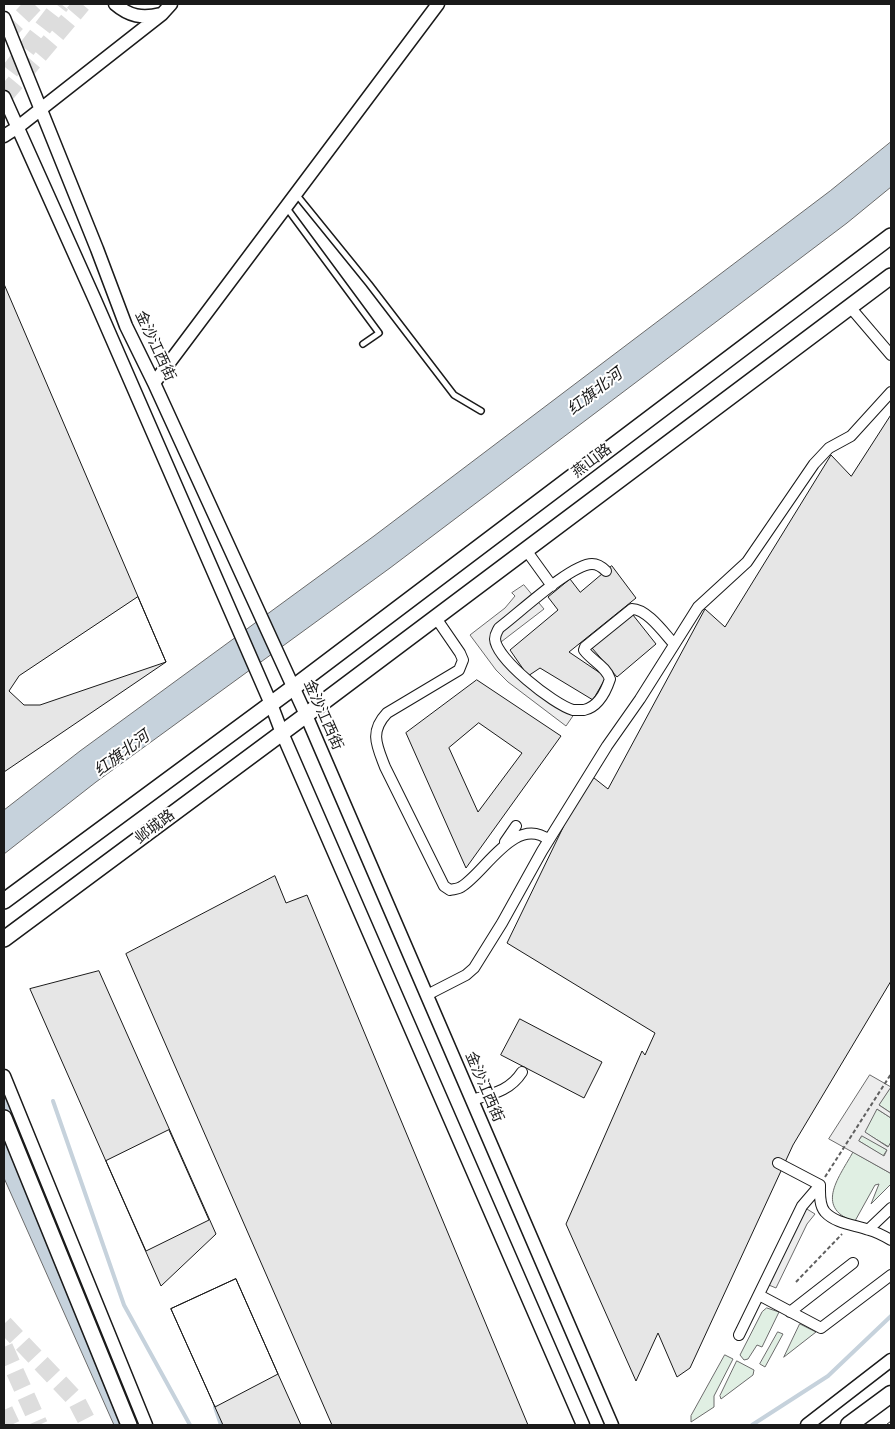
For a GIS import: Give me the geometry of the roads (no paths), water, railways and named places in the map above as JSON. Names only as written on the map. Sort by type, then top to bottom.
[{"type":"main road","name":"燕山路","points":[[294,687],[891,236]]},
{"type":"main road","points":[[306,715],[891,276]]},
{"type":"main road","name":"邺城路","points":[[4,901],[294,687]]},
{"type":"main road","name":"邺城路","points":[[4,939],[306,715]]},
{"type":"main road","points":[[4,1118],[129,1425]]},
{"type":"main road","points":[[849,1425],[891,1394]]},
{"type":"street","points":[[115,4],[122,10],[136,16],[149,18],[162,14]]},
{"type":"street","points":[[4,136],[162,14],[171,4]]},
{"type":"street","points":[[154,383],[438,4]]},
{"type":"street","name":"金沙江西街","points":[[4,18],[126,326],[294,687],[612,1425]]},
{"type":"street","points":[[4,97],[95,300],[583,1425]]},
{"type":"street","points":[[850,307],[891,355]]},
{"type":"street","points":[[427,996],[459,979],[474,968],[607,746],[640,699],[698,607],[747,562],[819,459],[829,448],[851,436],[891,392]]},
{"type":"street","points":[[526,550],[552,586]]},
{"type":"street","points":[[606,571],[594,564],[569,572],[499,628],[495,635],[495,640],[507,660],[528,682],[557,702],[573,710],[585,710],[595,704],[605,692],[610,679],[604,668],[587,654],[584,650],[585,647],[632,610],[640,611],[646,615],[674,644]]},
{"type":"street","points":[[436,618],[460,653],[462,664],[459,670],[387,713],[376,728],[378,749],[385,767],[444,886],[450,890],[459,888],[469,882],[500,849],[516,826]]},
{"type":"street","points":[[500,849],[517,837],[532,834],[540,835],[549,840]]},
{"type":"street","points":[[472,1100],[502,1092],[517,1081],[522,1072]]},
{"type":"street","points":[[4,1076],[146,1425]]},
{"type":"street","points":[[778,1163],[820,1185]]},
{"type":"street","points":[[820,1185],[820,1199],[826,1212],[836,1220],[869,1229],[891,1240]]},
{"type":"street","points":[[739,1335],[802,1206],[820,1185]]},
{"type":"street","points":[[869,1229],[891,1208]]},
{"type":"street","points":[[790,1312],[852,1263]]},
{"type":"street","points":[[759,1295],[821,1328],[891,1275]]},
{"type":"street","points":[[807,1425],[891,1360]]},
{"type":"lane","points":[[296,194],[369,284],[454,395],[481,411]]},
{"type":"lane","points":[[286,206],[379,333],[363,344]]},
{"type":"water","name":"红旗北河","points":[[891,142],[891,187],[847,223],[390,568],[96,782],[4,854],[4,810],[80,751],[374,536],[830,191]]},
{"type":"water","points":[[4,1093],[152,1425],[114,1425],[4,1178]]},
{"type":"waterway","points":[[53,1101],[124,1305],[190,1425]]},
{"type":"waterway","points":[[752,1425],[828,1376],[891,1316]]},
{"type":"waterway","points":[[215,1407],[221,1425]]},
{"type":"tunnel","points":[[4,36],[34,4]]},
{"type":"tunnel","points":[[10,71],[61,4]]},
{"type":"tunnel","points":[[4,96],[82,4]]},
{"type":"tunnel","points":[[4,1324],[76,1400],[89,1425]]},
{"type":"tunnel","points":[[4,1347],[39,1425]]},
{"type":"tunnel","points":[[4,1410],[11,1425]]},
{"type":"tram line","points":[[886,1425],[891,1421]]}]
